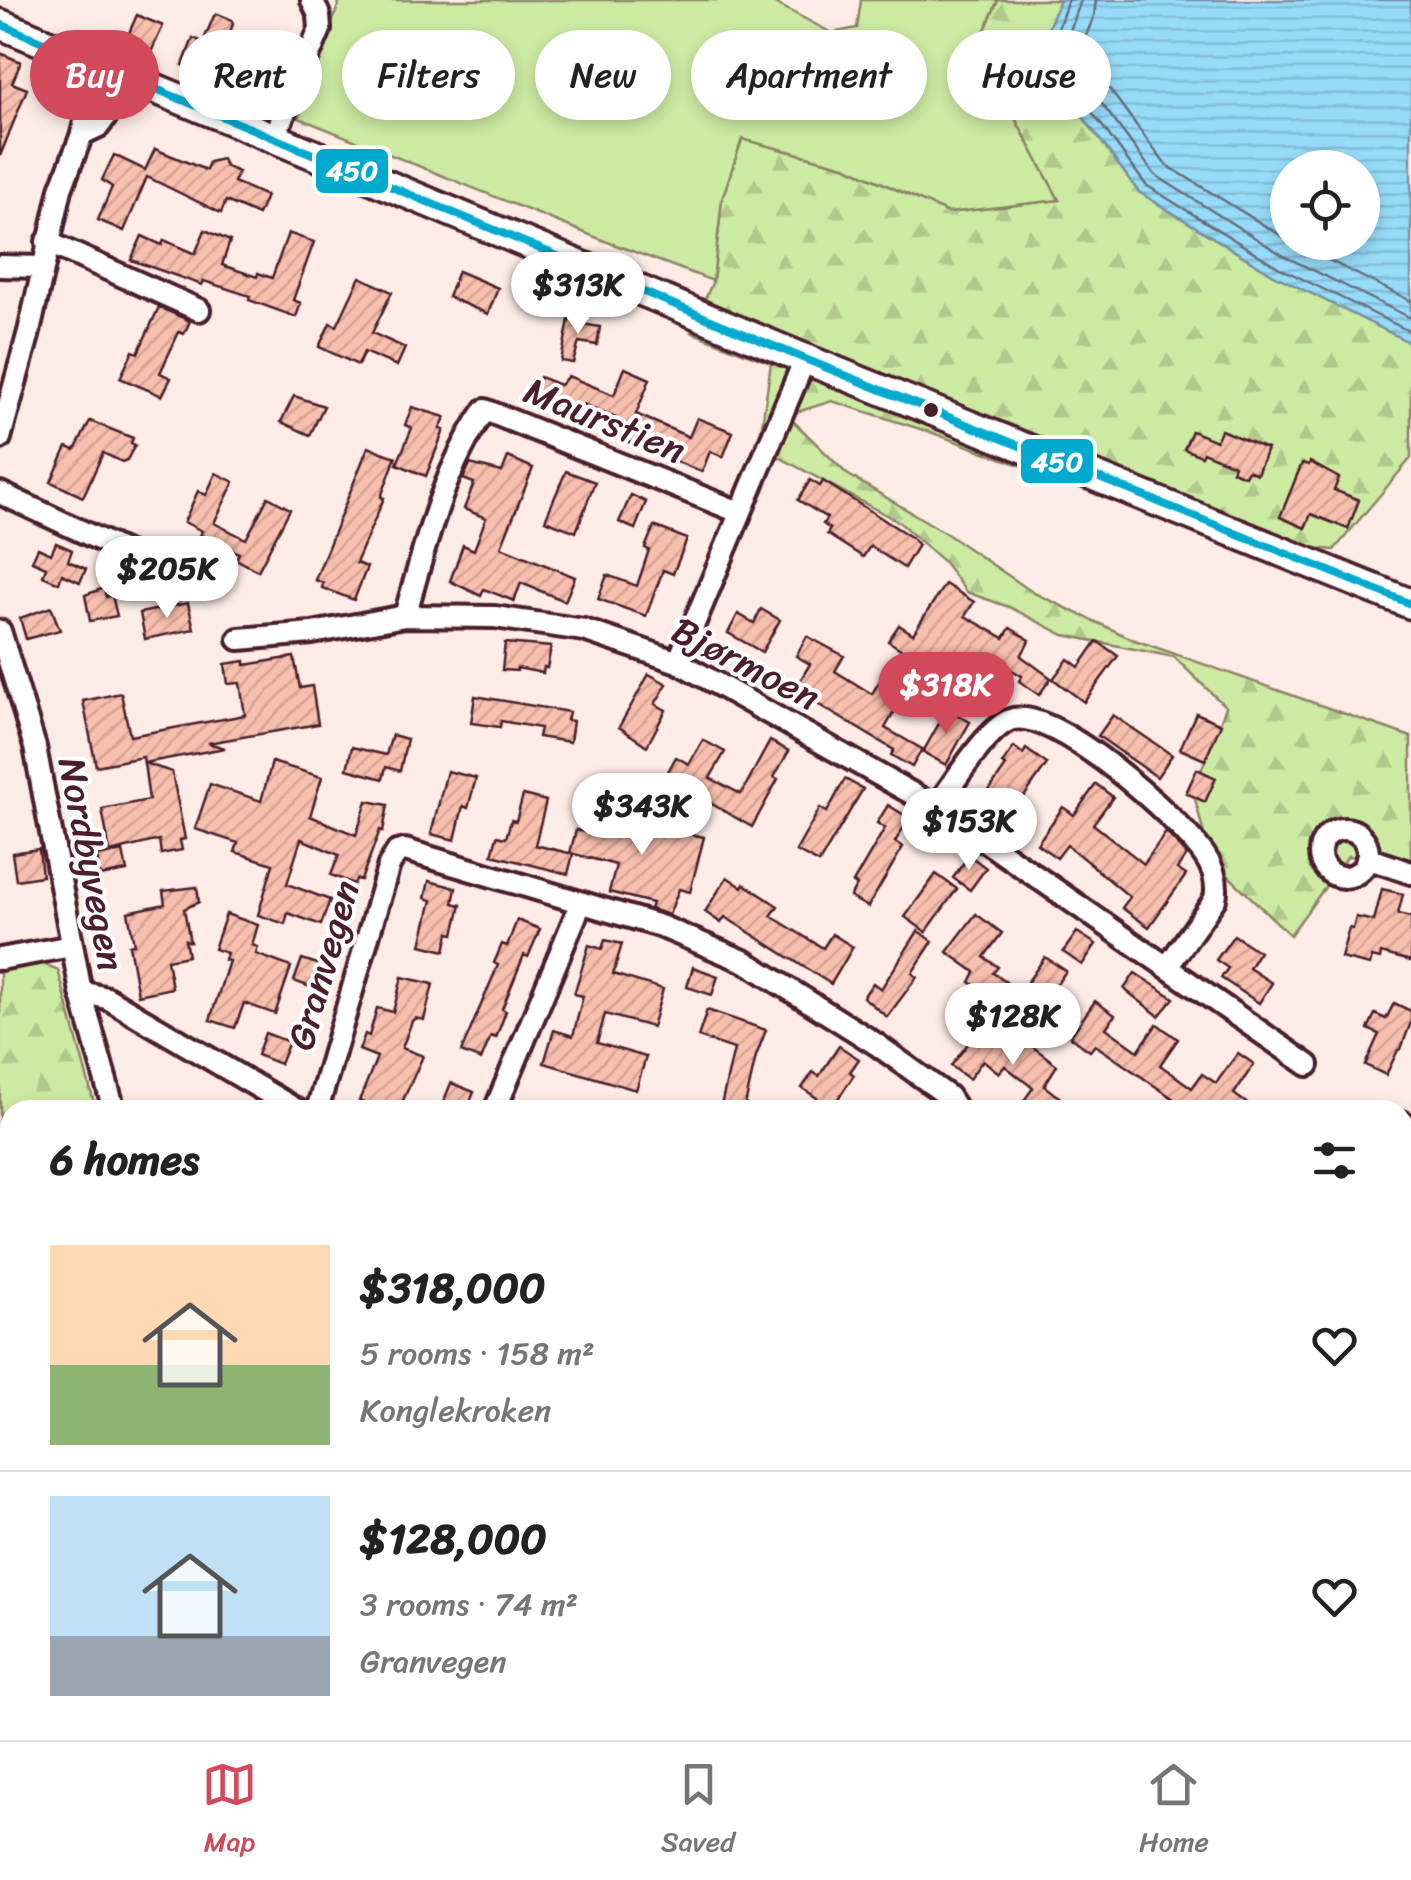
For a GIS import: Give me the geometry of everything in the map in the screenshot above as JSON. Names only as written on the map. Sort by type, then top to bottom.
[{"type":"main road","points":[[0,24],[30,36]]},
{"type":"main road","points":[[159,90],[805,359],[1411,604]]},
{"type":"street","points":[[274,138],[320,29],[312,0]]},
{"type":"street","points":[[0,438],[61,189],[85,120]]},
{"type":"street","points":[[82,134],[103,120]]},
{"type":"street","points":[[47,242],[199,310]]},
{"type":"street","points":[[0,266],[41,266]]},
{"type":"street","points":[[678,662],[805,359]]},
{"type":"street","name":"Maurstien","points":[[405,616],[462,448],[484,410],[739,512]]},
{"type":"street","points":[[0,493],[198,586]]},
{"type":"street","name":"Bjørmoen","points":[[239,639],[312,632],[405,616],[544,622],[584,630],[678,662],[936,807],[1308,1066]]},
{"type":"street","name":"Nordbyvegen","points":[[0,631],[7,684],[34,748],[81,992],[111,1100]]},
{"type":"street","points":[[936,807],[996,728],[1025,717],[1054,728],[1153,799],[1180,824],[1211,866],[1217,890],[1215,899],[1168,966]]},
{"type":"street","name":"Granvegen","points":[[320,1100],[389,865],[397,852],[405,850],[660,926],[746,962],[876,1044],[951,1100]]},
{"type":"street","points":[[1367,858],[1411,872]]},
{"type":"street","points":[[499,1100],[580,903]]},
{"type":"street","points":[[0,959],[72,946]]},
{"type":"street","points":[[81,992],[107,998],[280,1100]]},
{"type":"green space","points":[[340,0],[769,0],[826,30],[691,30],[691,120],[927,120],[927,30],[847,30],[857,28],[861,0],[998,0],[985,30],[947,30],[947,120],[1016,120],[1059,200],[948,213],[845,166],[742,139],[722,199],[713,281],[304,120],[322,120],[322,52]]},
{"type":"green space","points":[[998,0],[1060,0],[1048,30],[985,30]]},
{"type":"green space","points":[[1016,120],[1085,120],[1139,192],[1274,275],[1411,343],[1411,458],[1334,550],[1237,540],[832,401],[787,415],[847,474],[944,532],[1034,593],[1132,639],[1411,737],[1411,868],[1348,856],[1290,935],[1210,858],[1193,791],[1226,707],[1174,657],[1064,635],[1009,607],[966,592],[944,562],[899,522],[759,446],[771,363],[691,332],[713,281],[722,199],[742,139],[845,166],[948,213],[1059,200]]},
{"type":"green space","points":[[34,960],[58,970],[93,1100],[0,1100],[0,964]]},
{"type":"water","points":[[1060,0],[1411,0],[1411,343],[1274,275],[1139,192],[1085,120],[1111,120],[1111,30],[1048,30]]},
{"type":"building","points":[[137,15],[163,26],[159,35],[159,30],[130,30]]},
{"type":"building","points":[[214,16],[232,20],[231,30],[208,30]]},
{"type":"building","points":[[0,53],[21,62],[12,83],[27,89],[0,156]]},
{"type":"building","points":[[155,149],[206,170],[209,162],[222,159],[225,166],[238,172],[234,182],[266,196],[258,215],[226,201],[221,213],[147,177],[124,231],[98,220],[112,187],[102,180],[114,155],[145,170]]},
{"type":"building","points":[[205,230],[230,241],[222,265],[257,277],[258,273],[272,278],[288,233],[314,242],[293,300],[301,303],[296,317],[249,300],[250,296],[204,281],[202,285],[131,260],[142,236],[162,245],[164,240],[195,254]]},
{"type":"building","points":[[458,271],[498,288],[488,314],[448,297]]},
{"type":"building","points":[[360,277],[392,292],[372,333],[405,348],[397,366],[364,352],[358,365],[319,347],[330,323],[337,326]]},
{"type":"building","points":[[159,307],[190,321],[184,334],[179,332],[160,373],[171,378],[162,396],[120,378],[133,351],[138,353]]},
{"type":"building","points":[[570,315],[585,318],[583,324],[600,327],[597,345],[579,342],[573,363],[561,361]]},
{"type":"building","points":[[625,368],[650,379],[636,414],[689,437],[697,418],[733,432],[723,457],[710,451],[702,472],[609,434],[616,417],[583,404],[576,421],[530,402],[540,377],[560,385],[568,376],[614,395]]},
{"type":"building","points":[[294,396],[324,406],[310,435],[281,422]]},
{"type":"building","points":[[412,407],[445,417],[440,429],[444,430],[426,476],[397,464],[412,428],[405,425]]},
{"type":"building","points":[[90,421],[133,438],[131,443],[135,445],[122,462],[103,453],[83,497],[51,482],[67,447],[75,450]]},
{"type":"building","points":[[1221,430],[1267,449],[1257,474],[1248,470],[1245,476],[1232,471],[1234,465],[1184,449],[1192,431],[1216,441]]},
{"type":"building","points":[[368,447],[396,457],[381,497],[384,498],[356,563],[367,567],[354,600],[322,588],[323,583],[315,580]]},
{"type":"building","points":[[508,457],[533,468],[501,547],[575,577],[565,601],[521,583],[514,601],[484,589],[481,596],[450,581],[463,545],[474,550],[486,518],[464,509],[474,483],[463,479],[470,464],[502,472]]},
{"type":"building","points":[[1310,462],[1339,478],[1334,490],[1359,500],[1348,529],[1311,514],[1305,528],[1280,517],[1302,463]]},
{"type":"building","points":[[566,471],[595,482],[576,532],[545,520]]},
{"type":"building","points":[[216,473],[234,482],[214,523],[246,539],[268,497],[290,509],[258,571],[236,559],[239,553],[200,535],[202,531],[184,522],[198,491],[206,495]]},
{"type":"building","points":[[810,480],[820,486],[823,481],[911,537],[918,545],[904,568],[870,546],[863,557],[827,534],[830,529],[823,524],[827,518],[798,500]]},
{"type":"building","points":[[631,495],[646,502],[635,529],[619,522]]},
{"type":"building","points":[[654,526],[687,539],[673,574],[663,570],[646,616],[598,599],[607,575],[637,586]]},
{"type":"building","points":[[56,543],[72,550],[68,561],[86,569],[80,582],[62,574],[59,583],[43,576],[46,567],[32,561],[38,548],[51,554]]},
{"type":"building","points":[[945,584],[974,602],[965,616],[1004,638],[1010,628],[1030,640],[1021,656],[1051,678],[1039,695],[1019,681],[1022,676],[984,654],[972,675],[936,653],[927,666],[888,641],[899,625],[913,634]]},
{"type":"building","points":[[104,588],[106,597],[112,595],[117,616],[90,621],[85,595]]},
{"type":"building","points":[[188,603],[194,629],[145,639],[140,613]]},
{"type":"building","points":[[51,607],[60,630],[26,639],[20,618]]},
{"type":"building","points":[[761,609],[780,620],[762,652],[728,633],[738,614],[754,623]]},
{"type":"building","points":[[807,636],[844,656],[835,671],[872,694],[879,682],[903,697],[885,728],[922,749],[912,767],[891,755],[894,750],[814,702],[811,707],[791,696],[810,664],[796,656]]},
{"type":"building","points":[[1097,641],[1118,656],[1084,702],[1053,679],[1068,659],[1079,667]]},
{"type":"building","points":[[505,643],[551,647],[547,668],[543,673],[517,668],[502,670]]},
{"type":"building","points":[[294,657],[300,688],[312,686],[318,724],[208,743],[225,748],[144,763],[143,757],[96,766],[83,701],[121,693],[130,736],[245,715],[240,683],[228,684],[225,664],[245,661],[245,665]]},
{"type":"building","points":[[649,674],[667,684],[655,704],[666,710],[647,746],[619,727]]},
{"type":"building","points":[[475,696],[569,712],[567,720],[573,721],[570,742],[538,737],[540,728],[501,721],[500,727],[471,723]]},
{"type":"building","points":[[947,709],[970,722],[946,765],[923,752]]},
{"type":"building","points":[[1196,713],[1221,724],[1205,760],[1180,749]]},
{"type":"building","points":[[1113,715],[1172,755],[1157,777],[1098,736]]},
{"type":"building","points":[[392,735],[407,739],[400,771],[386,767],[383,779],[347,769],[352,747],[386,755]]},
{"type":"building","points":[[703,740],[725,752],[710,778],[741,794],[770,741],[789,751],[752,827],[665,777],[676,757],[689,764]]},
{"type":"building","points":[[1014,747],[1023,754],[1026,749],[1047,764],[1021,801],[1014,796],[1003,812],[984,798]]},
{"type":"building","points":[[272,762],[322,777],[310,816],[356,835],[367,801],[388,805],[383,831],[380,830],[361,880],[356,879],[354,884],[331,875],[339,855],[301,839],[287,884],[330,900],[321,925],[288,913],[285,924],[258,915],[273,864],[235,852],[238,843],[195,829],[210,784],[261,801]]},
{"type":"building","points":[[144,763],[172,772],[185,839],[180,840],[182,850],[161,854],[159,840],[110,852],[102,809],[149,800]]},
{"type":"building","points":[[1197,769],[1216,778],[1205,802],[1186,793]]},
{"type":"building","points":[[447,771],[476,778],[468,808],[463,806],[455,840],[431,834]]},
{"type":"building","points":[[845,779],[863,789],[819,863],[796,851],[820,808],[827,812]]},
{"type":"building","points":[[1096,784],[1113,797],[1093,824],[1144,864],[1166,832],[1187,855],[1177,869],[1186,875],[1149,927],[1122,908],[1130,897],[1067,845],[1057,858],[1037,844],[1063,807],[1074,815]]},
{"type":"building","points":[[523,795],[546,801],[535,845],[573,854],[568,874],[492,855],[497,836],[506,838],[511,820],[516,821]]},
{"type":"building","points":[[888,805],[909,818],[895,842],[903,847],[868,907],[850,897],[857,885],[853,883],[885,828],[877,823]]},
{"type":"building","points":[[590,812],[704,837],[690,892],[679,889],[669,915],[650,909],[652,903],[609,892],[616,865],[570,853],[576,830],[584,832]]},
{"type":"building","points":[[39,849],[42,876],[16,880],[12,853]]},
{"type":"building","points":[[123,851],[127,871],[100,876],[97,856]]},
{"type":"building","points":[[969,855],[986,868],[970,890],[953,878]]},
{"type":"building","points":[[936,874],[957,889],[926,932],[905,917]]},
{"type":"building","points":[[727,877],[778,906],[771,916],[823,948],[832,934],[853,947],[831,984],[725,917],[721,923],[705,912]]},
{"type":"building","points":[[429,881],[456,888],[453,903],[461,905],[445,951],[421,945],[432,900],[425,898]]},
{"type":"building","points":[[197,887],[199,902],[184,909],[190,942],[185,940],[188,956],[167,960],[172,988],[138,995],[128,912],[165,904],[163,891]]},
{"type":"building","points":[[1382,889],[1403,894],[1398,914],[1411,917],[1411,961],[1381,953],[1380,959],[1372,957],[1370,965],[1341,958],[1356,917],[1374,921]]},
{"type":"building","points":[[226,914],[258,925],[252,945],[258,947],[256,954],[291,967],[275,1014],[244,1003],[235,1028],[210,1020],[229,961],[224,960],[227,953],[214,949]]},
{"type":"building","points":[[976,914],[1002,933],[984,957],[998,967],[993,973],[1006,982],[994,999],[970,982],[975,972],[947,952]]},
{"type":"building","points":[[517,920],[540,929],[528,957],[524,955],[502,1009],[506,1011],[496,1038],[491,1036],[481,1060],[461,1052],[498,965],[494,963],[502,944],[507,946]]},
{"type":"building","points":[[918,931],[933,941],[912,973],[917,977],[887,1017],[863,997],[873,983],[881,989]]},
{"type":"building","points":[[1077,932],[1096,944],[1082,965],[1063,952]]},
{"type":"building","points":[[1234,935],[1259,952],[1249,968],[1272,983],[1259,1003],[1221,978],[1228,968],[1216,960]]},
{"type":"building","points":[[605,940],[622,944],[613,974],[663,989],[652,1027],[605,1014],[597,1043],[646,1057],[636,1090],[544,1063],[554,1030],[573,1036],[583,996],[574,994],[589,945],[602,949]]},
{"type":"building","points":[[1045,957],[1066,971],[1033,1018],[1012,1004]]},
{"type":"building","points":[[302,959],[327,967],[318,990],[294,981]]},
{"type":"building","points":[[693,967],[718,976],[712,995],[687,987]]},
{"type":"building","points":[[1135,973],[1174,998],[1159,1016],[1124,989]]},
{"type":"building","points":[[402,977],[433,984],[424,1020],[412,1021],[402,1048],[423,1056],[403,1100],[359,1100],[377,1057],[359,1050],[365,1034],[369,1036],[377,1008],[393,1012]]},
{"type":"building","points":[[1095,1001],[1115,1015],[1106,1028],[1138,1051],[1157,1024],[1178,1039],[1160,1065],[1192,1088],[1202,1074],[1216,1083],[1238,1053],[1254,1064],[1234,1094],[1242,1100],[1175,1100],[1095,1045],[1090,1051],[1070,1037]]},
{"type":"building","points":[[1394,1003],[1411,1011],[1411,1022],[1386,1075],[1365,1065],[1379,1034],[1368,1029],[1375,1014],[1386,1019]]},
{"type":"building","points":[[707,1010],[766,1030],[746,1100],[722,1100],[734,1049],[698,1037]]},
{"type":"building","points":[[983,1024],[1021,1053],[1028,1043],[1057,1065],[1044,1086],[1063,1100],[1024,1100],[1033,1088],[1005,1066],[999,1073],[983,1060],[969,1079],[951,1066]]},
{"type":"building","points":[[265,1033],[289,1042],[280,1064],[257,1055]]},
{"type":"building","points":[[839,1046],[859,1059],[850,1072],[854,1075],[837,1100],[820,1100],[802,1088],[813,1072],[819,1076]]},
{"type":"building","points":[[451,1083],[474,1092],[471,1100],[444,1100]]},
{"type":"transit line","name":"450","points":[[0,24],[805,359],[1411,604]]}]
